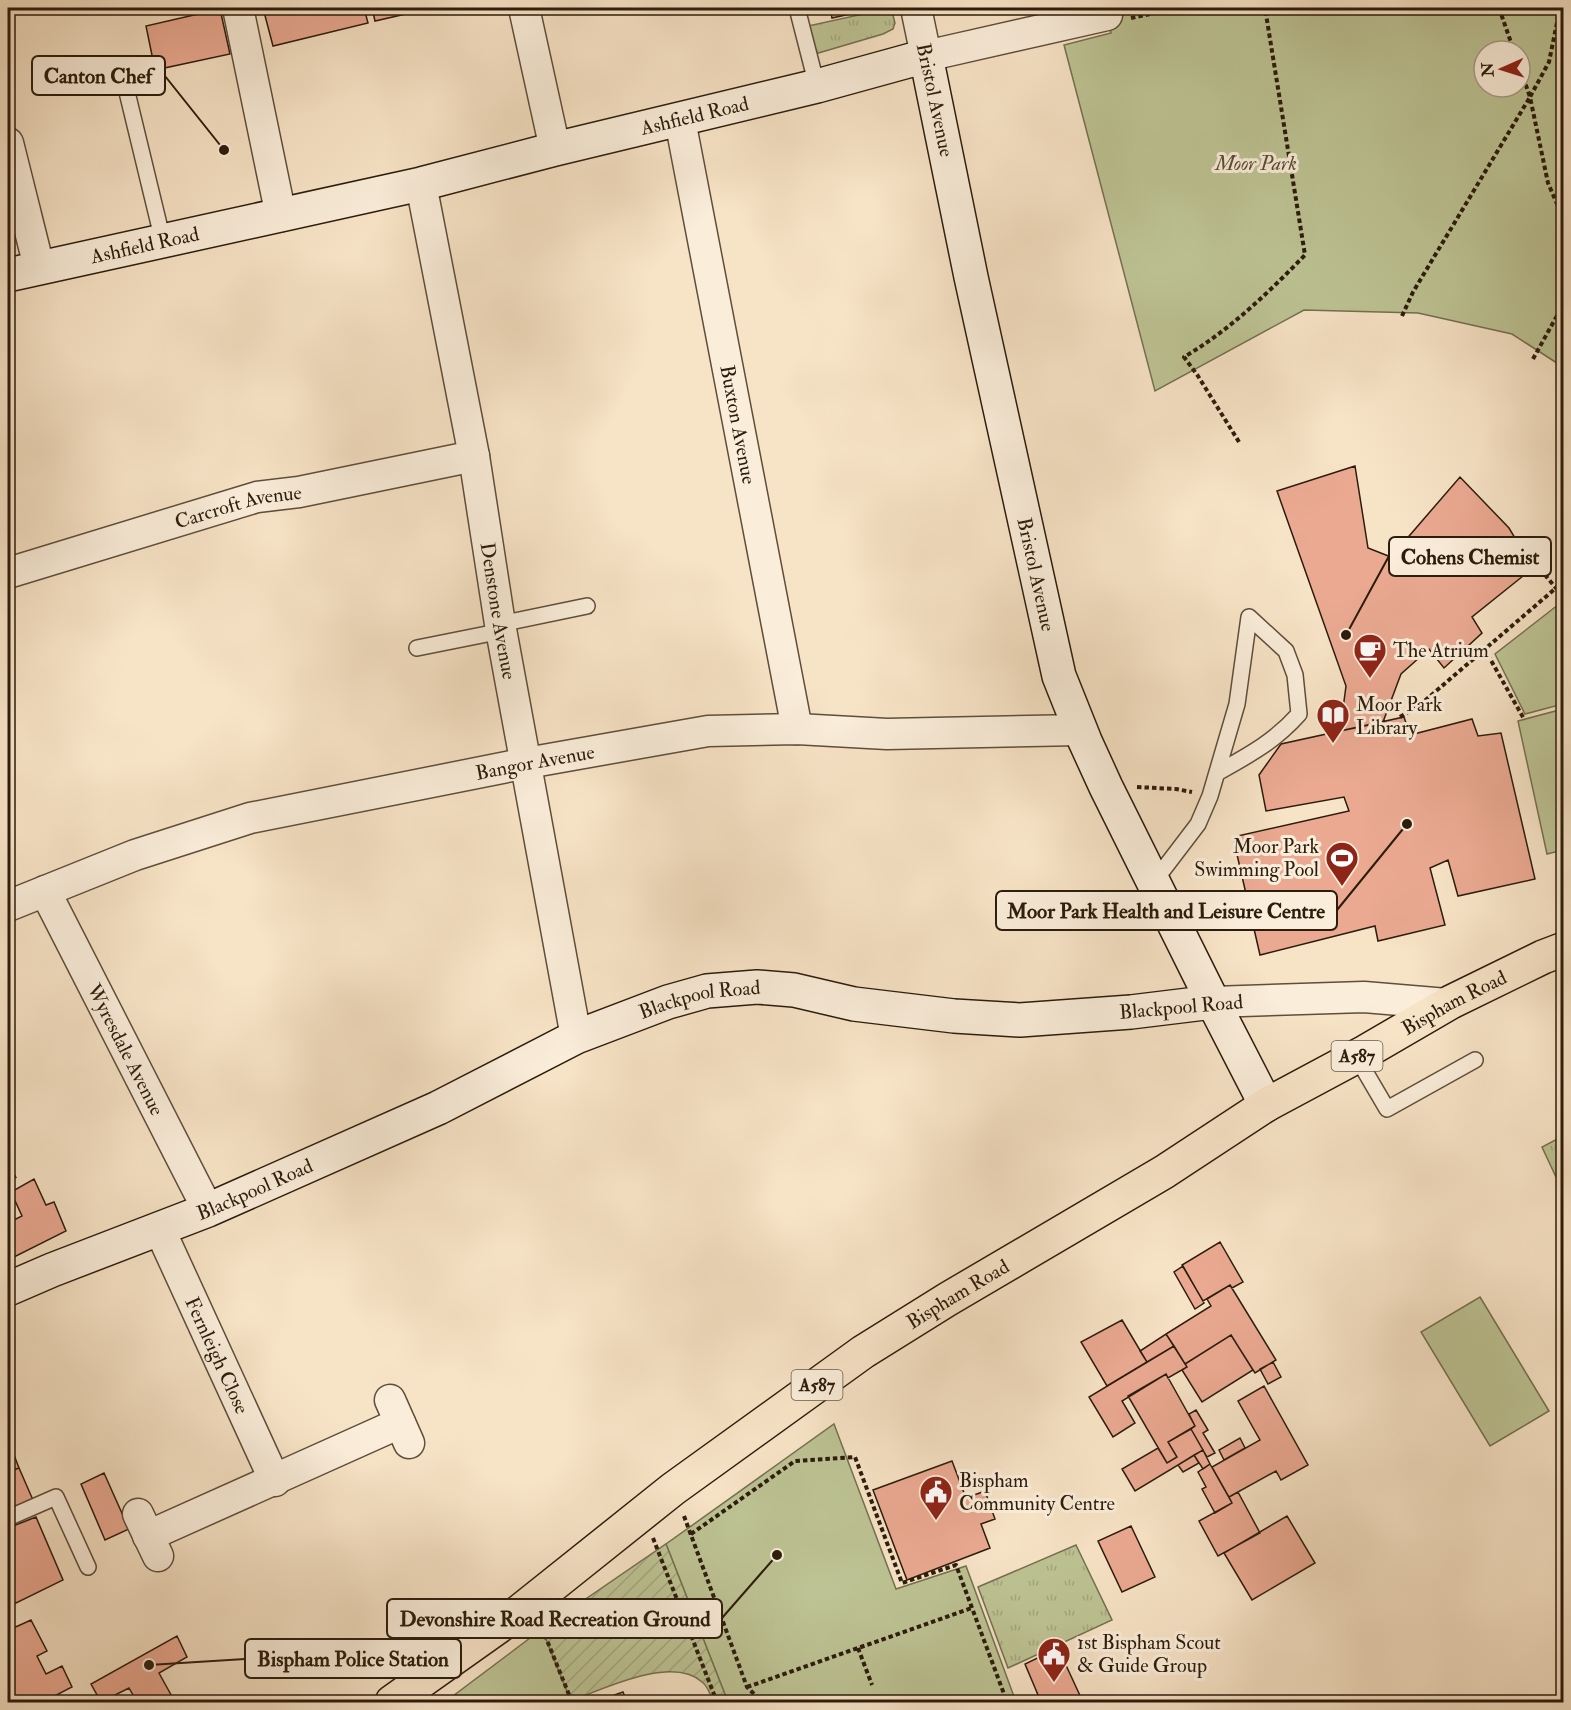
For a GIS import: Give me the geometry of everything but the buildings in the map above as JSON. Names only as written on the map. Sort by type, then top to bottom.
[{"type":"main road","name":"Bispham Road","points":[[392,1702],[531,1602],[674,1489],[863,1352],[948,1299],[1164,1172],[1266,1105],[1447,1004],[1563,949]]},
{"type":"street","points":[[238,8],[281,216]]},
{"type":"street","points":[[524,8],[555,149]]},
{"type":"street","name":"Bristol Avenue","points":[[916,8],[973,288],[1059,676],[1106,787],[1266,1105]]},
{"type":"street","name":"Ashfield Road","points":[[23,271],[421,184],[817,86],[1099,13]]},
{"type":"street","name":"Buxton Avenue","points":[[680,120],[797,729]]},
{"type":"street","points":[[8,143],[23,271]]},
{"type":"street","name":"Denstone Avenue","points":[[421,184],[474,456],[501,628],[576,1038]]},
{"type":"street","name":"Carcroft Avenue","points":[[8,573],[257,497],[299,492],[474,456]]},
{"type":"street","name":"Bangor Avenue","points":[[8,906],[135,855],[250,818],[527,763],[708,731],[797,729],[887,734],[1080,730]]},
{"type":"street","name":"Wyresdale Avenue","points":[[45,891],[208,1210]]},
{"type":"street","name":"Blackpool Road","points":[[8,1289],[208,1210],[438,1108],[576,1038],[668,1002],[708,992],[757,987],[794,990],[854,1004],[954,1016],[1020,1020],[1131,1012],[1213,1002],[1364,997],[1447,1004]]},
{"type":"street","name":"Fernleigh Close","points":[[159,1228],[275,1481]]},
{"type":"street","points":[[148,1535],[275,1481],[400,1422]]},
{"type":"lane","points":[[797,8],[817,86]]},
{"type":"lane","points":[[126,88],[163,241]]},
{"type":"lane","points":[[417,648],[587,606]]},
{"type":"lane","points":[[1153,883],[1198,824],[1210,796],[1237,704],[1249,617],[1286,651],[1295,675],[1299,714],[1284,732],[1218,773]]},
{"type":"lane","points":[[1356,1056],[1388,1109],[1475,1060]]},
{"type":"lane","points":[[8,1518],[56,1497],[88,1567]]},
{"type":"path","points":[[1099,13],[1131,18],[1180,8]]},
{"type":"path","points":[[1239,442],[1184,357],[1212,341],[1269,291],[1305,255],[1265,8]]},
{"type":"path","points":[[1498,8],[1510,39]]},
{"type":"path","points":[[1532,93],[1549,62],[1560,8]]},
{"type":"path","points":[[1402,316],[1413,292],[1529,99]]},
{"type":"path","points":[[1530,99],[1548,183],[1563,220]]},
{"type":"path","points":[[1533,359],[1563,303]]},
{"type":"path","points":[[1540,569],[1563,597]]},
{"type":"path","points":[[1400,717],[1421,704],[1563,582]]},
{"type":"path","points":[[1484,648],[1524,719]]},
{"type":"path","points":[[1106,787],[1176,789],[1210,796]]},
{"type":"path","points":[[8,1180],[15,1176]]},
{"type":"path","points":[[691,1534],[795,1461],[855,1457],[902,1583],[956,1565],[1007,1702]]},
{"type":"path","points":[[674,1489],[747,1687],[762,1702]]},
{"type":"path","points":[[643,1513],[717,1702]]},
{"type":"path","points":[[531,1602],[572,1702]]},
{"type":"path","points":[[747,1687],[972,1608]]},
{"type":"path","points":[[858,1648],[872,1685]]},
{"type":"green space","points":[[868,8],[891,8],[895,23],[893,29],[815,54],[808,26],[868,13]]},
{"type":"green space","name":"Moor Park","points":[[1140,8],[1563,8],[1563,367],[1512,334],[1418,313],[1304,310],[1155,391],[1064,45],[1111,33],[1107,15]]},
{"type":"green space","points":[[1563,601],[1563,704],[1525,714],[1495,654]]},
{"type":"green space","points":[[1563,709],[1563,850],[1547,854],[1518,721]]},
{"type":"green space","points":[[1563,1136],[1563,1192],[1542,1147]]},
{"type":"green space","points":[[1480,1297],[1549,1411],[1490,1446],[1421,1332]]},
{"type":"green space","points":[[834,1424],[896,1589],[966,1566],[1016,1702],[728,1702],[666,1544]]},
{"type":"green space","points":[[666,1544],[728,1702],[713,1702],[708,1689],[702,1682],[689,1675],[673,1672],[637,1677],[571,1701],[542,1629]]},
{"type":"green space","points":[[1076,1545],[1112,1620],[1008,1668],[978,1587]]},
{"type":"green space","points":[[542,1629],[571,1701],[445,1702]]},
{"type":"place","name":"Canton Chef","points":[[224,150]]},
{"type":"place","name":"Cohens Chemist","points":[[1346,635]]},
{"type":"place","name":"The Atrium","points":[[1370,679]]},
{"type":"place","name":"Moor Park Library","points":[[1333,744]]},
{"type":"place","name":"Moor Park Health and Leisure Centre","points":[[1407,824]]},
{"type":"place","name":"Moor Park Swimming Pool","points":[[1342,887]]},
{"type":"place","name":"Bispham Community Centre","points":[[936,1521]]},
{"type":"place","name":"Devonshire Road Recreation Ground","points":[[777,1555]]},
{"type":"place","name":"Bispham Police Station","points":[[149,1665]]},
{"type":"place","name":"1st Bispham Scout & Guide Group","points":[[1054,1683]]}]
